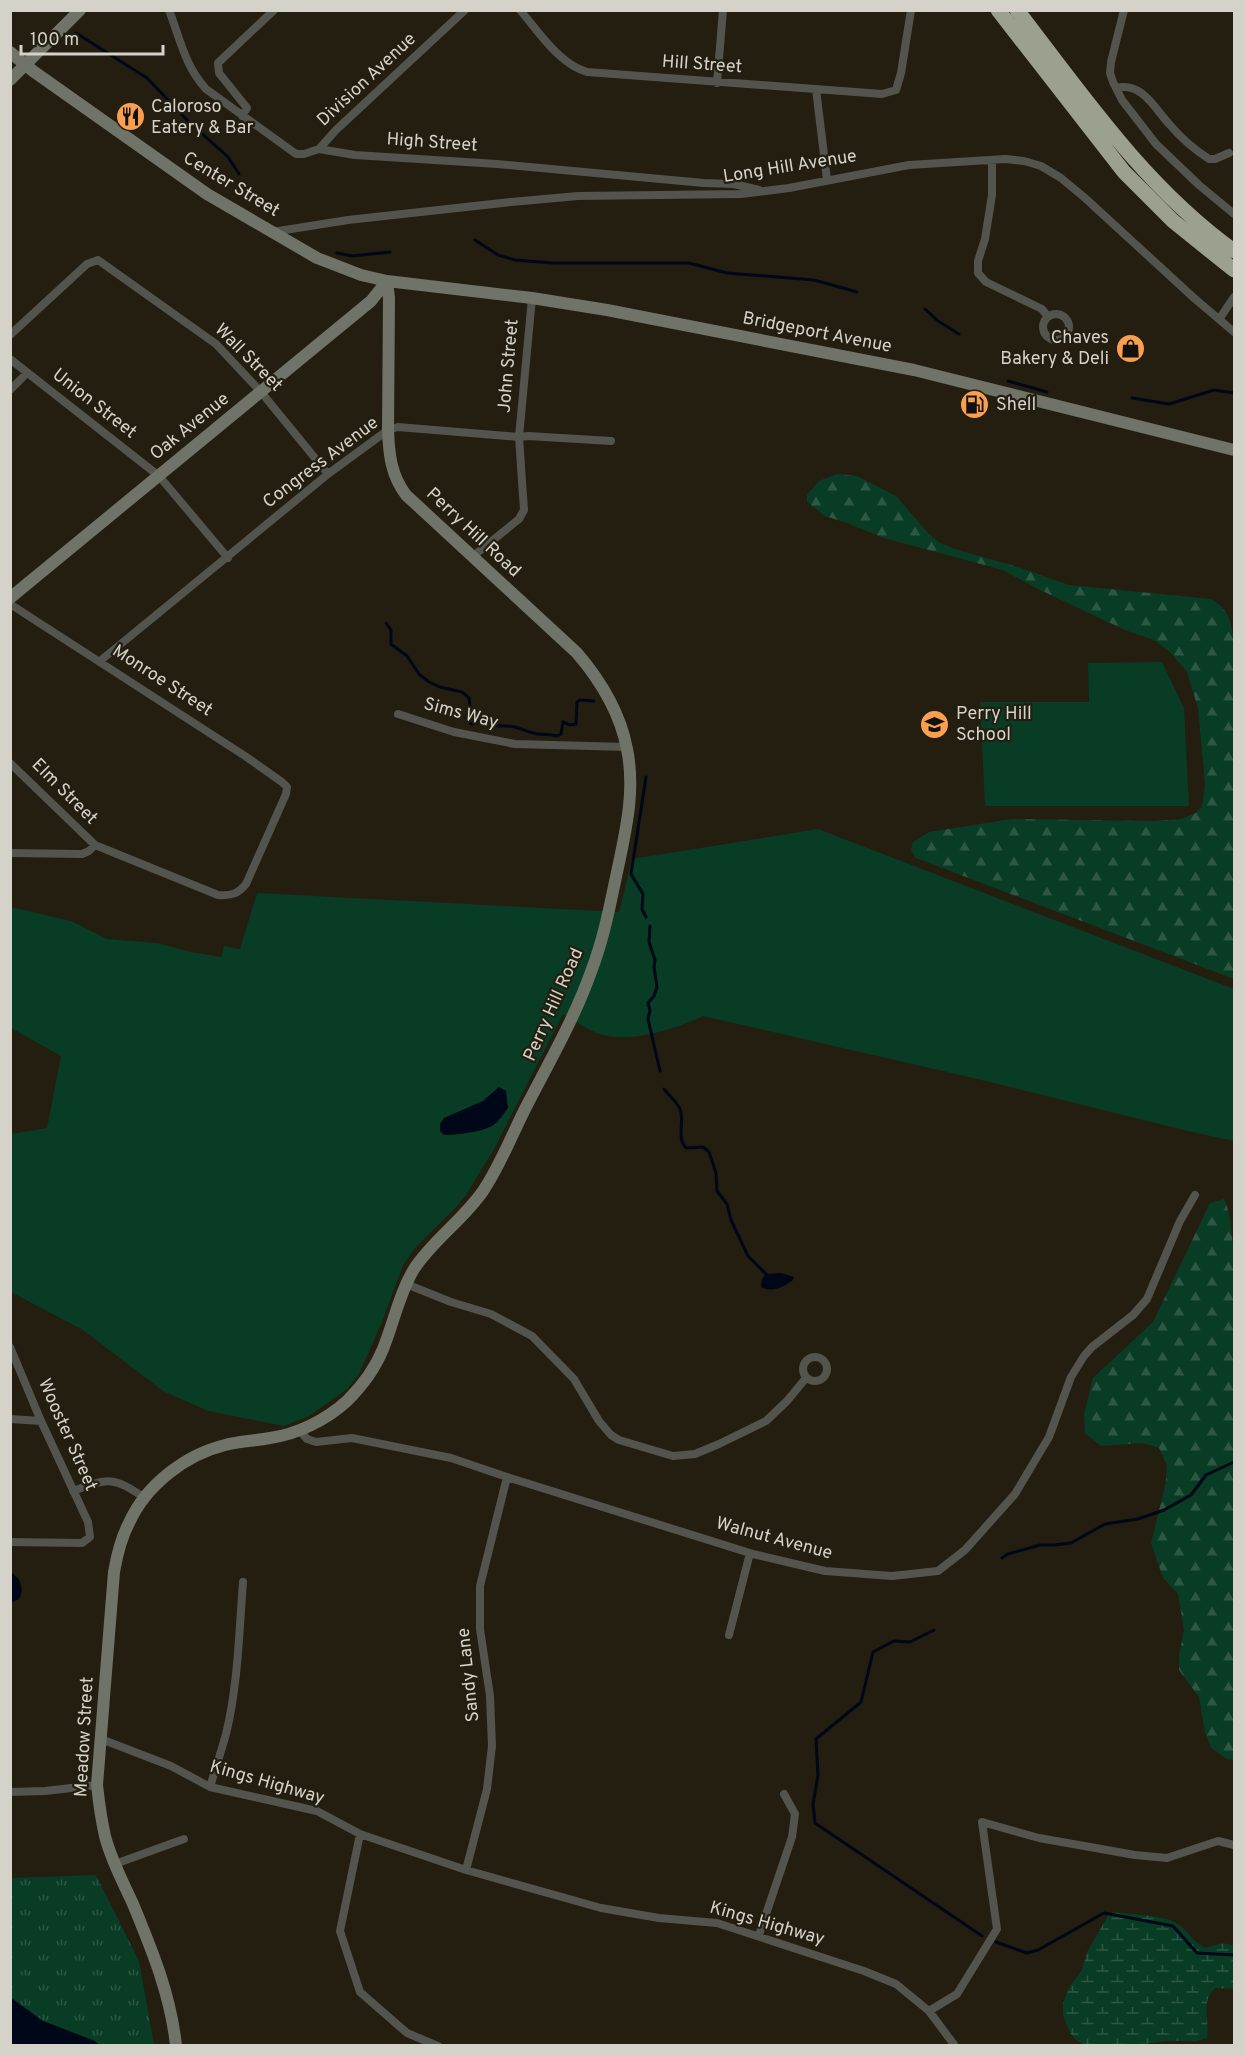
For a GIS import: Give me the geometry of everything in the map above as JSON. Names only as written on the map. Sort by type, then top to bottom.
[{"type":"highway","points":[[998,10],[1124,172],[1173,221],[1234,270]]},
{"type":"highway","points":[[1017,10],[1102,121],[1154,182],[1204,229],[1234,251]]},
{"type":"street","points":[[10,80],[80,10]]},
{"type":"street","name":"High Street","points":[[169,10],[179,44],[194,77],[206,90],[296,154],[320,149],[355,154],[734,184],[765,191]]},
{"type":"street","points":[[242,116],[247,108],[219,73],[218,63],[274,10]]},
{"type":"street","name":"Division Avenue","points":[[320,149],[336,130],[465,10]]},
{"type":"street","name":"Hill Street","points":[[520,10],[557,52],[580,70],[717,83],[882,94],[896,90],[902,73],[911,10]]},
{"type":"street","points":[[717,83],[723,10]]},
{"type":"street","points":[[1121,11],[1110,73],[1122,100],[1156,144],[1234,214]]},
{"type":"street","name":"Center Street","points":[[10,52],[26,66],[198,188],[240,215],[329,264],[387,281]]},
{"type":"street","points":[[1116,88],[1128,86],[1138,90],[1152,102],[1177,133],[1209,159],[1229,153]]},
{"type":"street","points":[[816,89],[827,180]]},
{"type":"street","points":[[992,160],[992,195],[985,239],[978,261],[978,273],[986,282],[1042,309],[1048,317]]},
{"type":"street","name":"Long Hill Avenue","points":[[272,232],[348,220],[536,199],[578,196],[718,195],[765,191],[909,165],[992,160],[1024,161],[1041,165],[1061,178],[1234,332]]},
{"type":"street","name":"Wall Street","points":[[10,335],[87,264],[98,260],[216,344],[261,392],[328,474]]},
{"type":"street","name":"Bridgeport Avenue","points":[[387,281],[532,298],[607,310],[914,370],[1233,447]]},
{"type":"street","name":"Oak Avenue","points":[[10,598],[371,301],[387,281]]},
{"type":"street","name":"Perry Hill Road","points":[[145,1498],[171,1472],[197,1455],[225,1445],[300,1431],[334,1411],[367,1378],[383,1349],[406,1284],[425,1255],[474,1203],[491,1179],[568,1026],[587,982],[606,923],[628,818],[631,789],[627,747],[611,701],[591,669],[577,653],[406,495],[391,467],[388,430],[389,298],[387,281]]},
{"type":"street","points":[[1220,318],[1234,297]]},
{"type":"street","name":"John Street","points":[[472,556],[519,519],[524,510],[519,438],[532,298]]},
{"type":"street","name":"Union Street","points":[[10,359],[159,476],[228,558]]},
{"type":"street","points":[[10,390],[27,373]]},
{"type":"street","name":"Congress Avenue","points":[[100,661],[328,474],[388,430],[398,427],[519,438],[528,436],[611,441]]},
{"type":"street","name":"Monroe Street","points":[[10,604],[214,734],[287,787],[286,794],[246,884],[238,892],[228,896],[218,895],[95,846]]},
{"type":"street","name":"Sims Way","points":[[398,714],[454,732],[515,744],[627,747]]},
{"type":"street","name":"Elm Street","points":[[10,763],[95,846]]},
{"type":"street","points":[[10,853],[82,854],[95,846]]},
{"type":"street","name":"Walnut Avenue","points":[[300,1431],[312,1441],[352,1438],[451,1458],[750,1552],[825,1571],[892,1576],[938,1571],[965,1550],[1015,1494],[1049,1437],[1071,1377],[1084,1356],[1133,1315],[1148,1299],[1176,1231],[1195,1196]]},
{"type":"street","points":[[406,1284],[451,1302],[490,1314],[532,1336],[574,1379],[599,1421],[611,1435],[619,1440],[673,1456],[695,1454],[766,1421],[806,1378]]},
{"type":"street","name":"Wooster Street","points":[[10,1347],[41,1421],[88,1522],[90,1537],[82,1544],[10,1542]]},
{"type":"street","points":[[10,1419],[41,1421]]},
{"type":"street","name":"Sandy Lane","points":[[466,1870],[487,1789],[492,1746],[490,1696],[480,1629],[480,1586],[507,1477]]},
{"type":"street","points":[[73,1491],[104,1480],[122,1483],[145,1498]]},
{"type":"street","name":"Meadow Street","points":[[145,1498],[129,1522],[118,1551],[114,1572],[97,1785],[103,1827],[115,1864],[162,1978],[176,2046]]},
{"type":"street","points":[[729,1635],[750,1552]]},
{"type":"street","points":[[210,1787],[226,1733],[232,1700],[243,1582]]},
{"type":"street","name":"Kings Highway","points":[[101,1739],[171,1766],[210,1787],[317,1811],[360,1834],[466,1870],[601,1908],[717,1923],[759,1935],[897,1984],[928,2011],[956,2046]]},
{"type":"street","points":[[10,1792],[45,1791],[97,1785]]},
{"type":"street","points":[[759,1935],[792,1836],[795,1814],[784,1794]]},
{"type":"street","points":[[928,2011],[957,1994],[997,1929],[982,1822],[1039,1839],[1167,1858],[1218,1841],[1234,1845]]},
{"type":"street","points":[[360,1834],[340,1931],[360,1992],[407,2033],[438,2046]]},
{"type":"street","points":[[115,1864],[184,1839]]},
{"type":"green space","points":[[837,474],[857,476],[896,496],[928,533],[940,543],[958,550],[1018,567],[1069,585],[1211,599],[1223,608],[1231,623],[1234,644],[1234,979],[916,858],[911,850],[913,842],[929,832],[1012,819],[1156,821],[1181,819],[1196,813],[1202,806],[1205,784],[1198,708],[1187,672],[1171,653],[1154,640],[1125,630],[1003,570],[884,538],[825,516],[807,502],[807,495],[819,481]]},
{"type":"green space","points":[[1162,662],[1184,708],[1189,806],[985,806],[980,702],[1089,702],[1088,663]]},
{"type":"green space","points":[[818,829],[1234,989],[1234,1141],[703,1016],[652,1034],[612,1037],[595,1032],[563,1014],[494,1149],[466,1195],[415,1248],[403,1265],[382,1322],[359,1374],[347,1389],[309,1416],[284,1426],[208,1411],[163,1391],[83,1330],[11,1292],[11,1134],[47,1128],[61,1056],[11,1028],[11,907],[71,921],[107,939],[157,943],[221,957],[224,946],[240,949],[257,893],[619,912],[632,859]]},
{"type":"green space","points":[[1224,1199],[1230,1218],[1234,1253],[1234,1760],[1227,1759],[1211,1748],[1205,1732],[1199,1697],[1179,1670],[1179,1655],[1184,1630],[1178,1594],[1163,1578],[1151,1543],[1166,1482],[1167,1465],[1159,1448],[1143,1443],[1101,1446],[1085,1433],[1084,1414],[1093,1378],[1153,1322],[1210,1203]]},
{"type":"green space","points":[[96,1875],[139,1961],[154,2045],[11,2045],[10,1878]]},
{"type":"green space","points":[[1114,1912],[1172,1921],[1206,1948],[1221,1943],[1234,1945],[1234,1989],[1215,1988],[1210,1994],[1207,2005],[1207,2038],[1197,2041],[1165,2041],[1131,2046],[1086,2046],[1070,2033],[1063,2015],[1063,2003],[1070,1986],[1082,1970],[1087,1952],[1109,1914]]},
{"type":"water","points":[[499,1087],[506,1091],[508,1108],[494,1125],[462,1134],[444,1135],[440,1131],[440,1124],[444,1118],[483,1101]]},
{"type":"water","points":[[781,1273],[794,1277],[793,1280],[778,1288],[761,1287],[762,1279],[766,1274]]},
{"type":"water","points":[[11,1572],[19,1580],[22,1591],[19,1599],[11,1603]]},
{"type":"water","points":[[10,1997],[43,2021],[95,2041],[99,2045],[11,2045]]},
{"type":"waterway","points":[[76,33],[147,78],[188,121],[228,157],[239,174]]},
{"type":"waterway","points":[[475,240],[498,255],[515,260],[553,263],[689,263],[727,273],[814,280],[857,292]]},
{"type":"waterway","points":[[337,253],[353,256],[390,252]]},
{"type":"waterway","points":[[925,309],[938,321],[959,334]]},
{"type":"waterway","points":[[1008,381],[1047,392]]},
{"type":"waterway","points":[[1132,398],[1169,404],[1214,390],[1234,393]]},
{"type":"waterway","points":[[386,623],[391,630],[391,644],[407,656],[419,674],[429,682],[462,692],[469,698],[470,707],[466,718],[471,724],[487,721],[497,726],[511,726],[557,736],[561,734],[563,722],[570,725],[576,724],[577,702],[580,700],[594,701]]},
{"type":"waterway","points":[[646,777],[631,874],[643,894],[642,909],[646,917]]},
{"type":"waterway","points":[[650,926],[649,942],[655,960],[657,987],[648,1003],[650,1010],[648,1019],[660,1071]]},
{"type":"waterway","points":[[664,1089],[680,1109],[683,1144],[686,1148],[703,1147],[709,1152],[716,1173],[717,1191],[727,1204],[731,1220],[748,1256],[766,1274]]},
{"type":"waterway","points":[[1002,1558],[1008,1554],[1040,1545],[1071,1543],[1105,1524],[1138,1519],[1164,1510],[1191,1495],[1206,1475],[1234,1462]]},
{"type":"waterway","points":[[934,1630],[910,1642],[894,1641],[873,1652],[861,1702],[816,1739],[818,1775],[813,1804],[815,1823],[982,1936]]},
{"type":"waterway","points":[[996,1942],[1027,1953],[1038,1950],[1104,1913],[1173,1926],[1197,1953],[1234,1955]]},
{"type":"place","name":"Caloroso Eatery & Bar","points":[[130,117]]},
{"type":"place","name":"Chaves Bakery & Deli","points":[[1130,348]]},
{"type":"place","name":"Shell","points":[[975,405]]},
{"type":"place","name":"Perry Hill School","points":[[935,724]]}]
